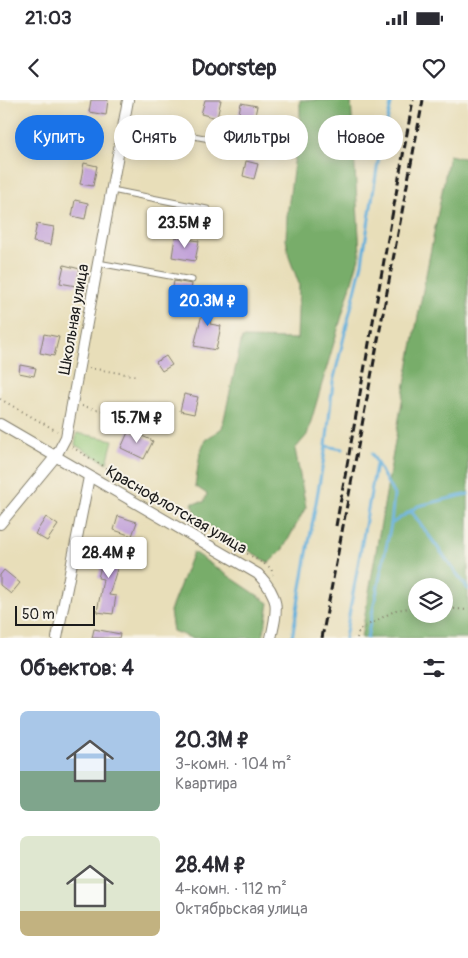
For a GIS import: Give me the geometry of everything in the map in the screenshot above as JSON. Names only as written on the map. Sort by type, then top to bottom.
[{"type":"street","name":"Школьная улица","points":[[125,115],[128,100]]},
{"type":"street","name":"Школьная улица","points":[[0,524],[56,456],[66,437],[117,160]]},
{"type":"street","name":"Краснофлотская улица","points":[[0,424],[258,574],[271,587]]},
{"type":"street","points":[[58,638],[89,477]]},
{"type":"street","points":[[271,587],[276,602],[272,634]]},
{"type":"lane","points":[[112,190],[207,210]]},
{"type":"lane","points":[[98,263],[192,280]]},
{"type":"path","points":[[79,366],[138,376]]},
{"type":"path","points":[[0,399],[66,437],[73,448],[271,568],[273,576],[271,587]]},
{"type":"path","points":[[72,404],[122,415],[166,421]]},
{"type":"path","points":[[357,638],[359,630],[396,610],[408,608]]},
{"type":"path","points":[[453,609],[468,610]]},
{"type":"green space","points":[[300,100],[351,100],[352,115],[318,115],[318,160],[355,160],[360,254],[307,435],[295,449],[306,507],[283,549],[269,563],[199,520],[192,503],[204,502],[207,494],[195,486],[200,453],[205,440],[222,428],[242,338],[297,339],[299,284],[289,257],[286,239],[294,160],[308,160],[308,115],[300,115]]},
{"type":"green space","points":[[449,155],[468,159],[468,638],[361,638],[405,384]]},
{"type":"green space","points":[[77,433],[113,440],[107,463],[75,445]]},
{"type":"green space","points":[[193,552],[269,603],[263,638],[191,638],[173,631],[170,611]]},
{"type":"building","points":[[91,100],[108,100],[106,115],[89,112]]},
{"type":"building","points":[[205,100],[221,100],[218,115],[201,114]]},
{"type":"building","points":[[241,103],[257,106],[255,115],[238,115]]},
{"type":"building","points":[[246,161],[258,164],[254,179],[243,176]]},
{"type":"building","points":[[84,163],[97,166],[93,186],[80,184]]},
{"type":"building","points":[[75,200],[88,203],[85,219],[72,216]]},
{"type":"building","points":[[37,224],[54,227],[51,245],[33,242]]},
{"type":"building","points":[[175,237],[199,241],[195,261],[172,257]]},
{"type":"building","points":[[64,265],[80,269],[76,286],[60,283]]},
{"type":"building","points":[[174,281],[192,284],[189,302],[171,299]]},
{"type":"building","points":[[207,294],[217,296],[210,324],[221,326],[216,350],[194,346]]},
{"type":"building","points":[[44,334],[59,337],[54,356],[40,353]]},
{"type":"building","points":[[166,356],[172,365],[162,371],[156,362]]},
{"type":"building","points":[[20,365],[36,368],[34,376],[19,373]]},
{"type":"building","points":[[184,394],[198,397],[194,414],[180,411]]},
{"type":"building","points":[[129,430],[153,441],[144,459],[121,448]]},
{"type":"building","points":[[118,516],[137,522],[132,536],[114,530]]},
{"type":"building","points":[[46,517],[58,525],[47,541],[35,534]]},
{"type":"building","points":[[106,546],[123,550],[109,595],[116,596],[113,614],[97,612],[103,579],[98,578]]},
{"type":"building","points":[[4,570],[20,583],[11,594],[0,585],[0,575]]},
{"type":"building","points":[[94,629],[120,634],[119,638],[92,638]]},
{"type":"waterway","points":[[292,638],[326,446],[333,382],[362,263],[378,162],[392,100]]},
{"type":"waterway","points":[[326,446],[342,449]]},
{"type":"waterway","points":[[367,638],[391,524],[394,495],[372,454]]},
{"type":"waterway","points":[[345,638],[376,464]]},
{"type":"waterway","points":[[391,524],[418,506],[468,494]]},
{"type":"waterway","points":[[411,511],[468,589]]},
{"type":"railway","points":[[336,526],[413,100]]},
{"type":"railway","points":[[322,638],[423,100]]}]
